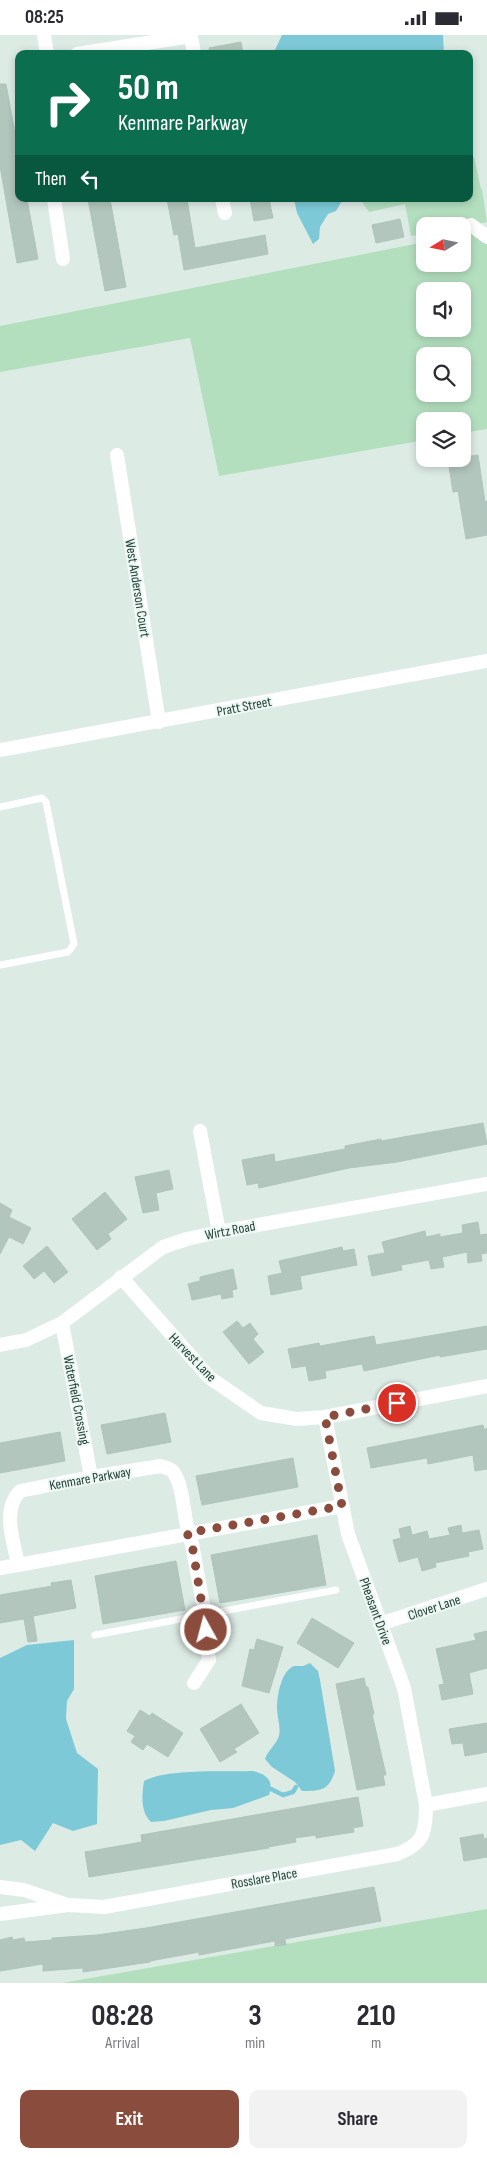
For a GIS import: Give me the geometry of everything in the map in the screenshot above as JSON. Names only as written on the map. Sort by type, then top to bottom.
[{"type":"street","points":[[44,35],[46,50]]},
{"type":"street","points":[[102,50],[191,36],[193,50]]},
{"type":"street","points":[[54,202],[63,259]]},
{"type":"street","points":[[223,202],[225,213]]},
{"type":"street","points":[[472,225],[487,237]]},
{"type":"street","name":"West Anderson Court","points":[[117,455],[159,722]]},
{"type":"street","name":"Pratt Street","points":[[0,750],[487,661]]},
{"type":"street","points":[[200,1131],[219,1232]]},
{"type":"street","name":"Wirtz Road","points":[[0,1345],[26,1340],[62,1323],[163,1247],[187,1239],[487,1184]]},
{"type":"street","name":"Harvest Lane","points":[[121,1277],[210,1377],[261,1413],[297,1419],[325,1417],[487,1386]]},
{"type":"street","name":"Waterfield Crossing","points":[[62,1323],[91,1477]]},
{"type":"street","name":"Pheasant Drive","points":[[325,1417],[348,1534],[404,1688],[426,1805]]},
{"type":"street","name":"Kenmare Parkway","points":[[18,1565],[5,1528],[12,1499],[20,1491],[160,1466],[170,1469],[175,1474],[179,1486],[205,1615],[209,1660],[194,1683]]},
{"type":"street","points":[[0,1568],[342,1506]]},
{"type":"street","name":"Clover Lane","points":[[380,1624],[487,1589]]},
{"type":"street","points":[[426,1805],[487,1794]]},
{"type":"street","name":"Rosslare Place","points":[[0,1914],[68,1905],[104,1907],[397,1854],[412,1849],[421,1837],[426,1823],[426,1805]]},
{"type":"street","name":"Rosslare Place","points":[[0,1887],[24,1890],[68,1905]]},
{"type":"lane","points":[[0,807],[42,798],[46,803],[74,945],[68,952],[0,965]]},
{"type":"lane","points":[[94,1635],[336,1590]]},
{"type":"green space","points":[[474,157],[482,189],[487,222],[471,225],[471,217],[416,217],[416,235],[411,236],[405,204],[369,212],[362,202],[473,202]]},
{"type":"green space","points":[[487,230],[487,429],[471,432],[471,412],[416,412],[416,442],[219,476],[190,338],[0,372],[0,326],[416,244],[416,273],[471,273],[471,233]]},
{"type":"green space","points":[[487,1909],[487,1983],[62,1983]]},
{"type":"water","points":[[282,35],[443,35],[444,50],[275,50]]},
{"type":"water","points":[[295,202],[341,202],[336,211],[328,214],[320,227],[319,239],[313,244],[297,213]]},
{"type":"water","points":[[74,1640],[74,1689],[67,1701],[66,1719],[77,1753],[98,1769],[97,1824],[73,1831],[53,1823],[35,1851],[21,1840],[0,1845],[0,1658],[27,1645]]},
{"type":"water","points":[[310,1663],[318,1671],[335,1771],[330,1782],[324,1788],[315,1791],[302,1791],[295,1782],[272,1767],[265,1759],[279,1736],[277,1703],[283,1678],[294,1666],[303,1666]]},
{"type":"water","points":[[253,1771],[266,1776],[270,1782],[269,1795],[233,1808],[211,1810],[164,1821],[151,1822],[143,1808],[144,1781],[154,1777],[181,1772]]},
{"type":"building","points":[[241,42],[242,50],[209,50],[209,48]]},
{"type":"building","points":[[0,84],[6,84],[15,133],[15,202],[28,202],[38,259],[17,263],[0,166]]},
{"type":"building","points":[[89,202],[111,202],[126,287],[105,291]]},
{"type":"building","points":[[168,202],[187,202],[195,248],[265,235],[268,254],[184,270],[178,234],[174,235]]},
{"type":"building","points":[[251,202],[270,202],[273,218],[254,221]]},
{"type":"building","points":[[400,219],[404,237],[376,243],[372,225]]},
{"type":"building","points":[[478,455],[485,502],[487,501],[487,535],[466,539],[458,491],[453,492],[449,467],[471,467],[471,456]]},
{"type":"building","points":[[483,1123],[487,1144],[397,1162],[349,1168],[259,1188],[258,1183],[247,1185],[242,1160],[274,1154],[275,1162],[345,1149],[345,1146],[381,1139],[381,1141]]},
{"type":"building","points":[[169,1170],[173,1189],[156,1193],[159,1210],[143,1213],[135,1177]]},
{"type":"building","points":[[105,1192],[127,1219],[108,1234],[111,1239],[97,1250],[72,1219]]},
{"type":"building","points":[[0,1203],[12,1210],[9,1217],[31,1228],[23,1244],[9,1237],[0,1254]]},
{"type":"building","points":[[478,1222],[480,1235],[487,1234],[487,1253],[481,1254],[482,1261],[468,1263],[467,1252],[442,1257],[444,1267],[431,1269],[429,1260],[401,1265],[402,1270],[372,1276],[368,1256],[385,1253],[382,1242],[425,1231],[426,1237],[440,1234],[440,1237],[463,1233],[462,1225]]},
{"type":"building","points":[[47,1246],[68,1272],[54,1283],[44,1271],[34,1279],[23,1266]]},
{"type":"building","points":[[342,1247],[343,1251],[354,1249],[357,1265],[300,1276],[302,1289],[271,1295],[268,1276],[282,1273],[279,1261]]},
{"type":"building","points":[[233,1269],[237,1289],[232,1290],[233,1297],[222,1299],[221,1294],[192,1300],[188,1284],[200,1281],[200,1277]]},
{"type":"building","points":[[237,1321],[243,1328],[250,1323],[258,1334],[253,1339],[264,1352],[249,1364],[223,1332]]},
{"type":"building","points":[[487,1326],[487,1349],[440,1357],[440,1355],[364,1371],[362,1364],[325,1371],[326,1378],[309,1381],[306,1366],[292,1368],[288,1349],[319,1343],[320,1346],[374,1336],[376,1345]]},
{"type":"building","points":[[165,1413],[171,1442],[107,1454],[101,1425]]},
{"type":"building","points":[[483,1425],[484,1429],[487,1429],[487,1469],[475,1471],[473,1455],[428,1464],[427,1458],[371,1468],[367,1448]]},
{"type":"building","points":[[60,1432],[65,1461],[0,1473],[0,1443]]},
{"type":"building","points":[[293,1458],[298,1487],[202,1505],[196,1476]]},
{"type":"building","points":[[461,1525],[462,1533],[479,1530],[483,1549],[468,1552],[469,1556],[435,1563],[436,1567],[422,1571],[418,1557],[399,1562],[393,1540],[401,1538],[399,1529],[410,1526],[412,1535],[427,1531],[429,1539],[450,1535],[448,1528]]},
{"type":"building","points":[[317,1535],[326,1585],[220,1603],[211,1555]]},
{"type":"building","points":[[176,1561],[185,1610],[103,1624],[95,1576]]},
{"type":"building","points":[[71,1580],[76,1608],[33,1616],[37,1641],[28,1642],[24,1619],[0,1623],[0,1595],[52,1586],[51,1583]]},
{"type":"building","points":[[312,1618],[354,1643],[338,1668],[297,1643]]},
{"type":"building","points":[[487,1631],[487,1668],[469,1673],[473,1694],[442,1700],[439,1685],[444,1684],[436,1649],[476,1640],[474,1634]]},
{"type":"building","points":[[257,1639],[283,1647],[269,1693],[242,1686],[250,1649],[254,1650]]},
{"type":"building","points":[[364,1678],[366,1687],[368,1687],[386,1775],[383,1775],[385,1785],[357,1790],[336,1684]]},
{"type":"building","points":[[241,1704],[259,1733],[234,1749],[237,1752],[220,1762],[200,1729]]},
{"type":"building","points":[[140,1710],[150,1716],[152,1713],[183,1733],[168,1757],[147,1744],[143,1750],[131,1742],[135,1736],[127,1731]]},
{"type":"building","points":[[487,1723],[487,1752],[465,1756],[463,1743],[452,1744],[449,1729]]},
{"type":"building","points":[[358,1797],[363,1826],[353,1828],[354,1832],[316,1838],[316,1835],[295,1838],[296,1842],[269,1848],[89,1877],[85,1852],[142,1842],[141,1835]]},
{"type":"building","points":[[483,1834],[484,1839],[487,1838],[487,1857],[464,1861],[460,1838]]},
{"type":"building","points":[[374,1887],[381,1921],[285,1939],[286,1945],[275,1946],[275,1941],[199,1955],[199,1952],[150,1962],[83,1972],[83,1968],[43,1971],[43,1964],[0,1971],[0,1940],[12,1937],[13,1940],[24,1938],[25,1942],[97,1935]]},
{"type":"waterway","points":[[271,1789],[283,1795],[293,1792],[296,1787]]},
{"type":"route","points":[[206,1630],[192,1544],[187,1533],[342,1506],[325,1417],[397,1403]]}]
